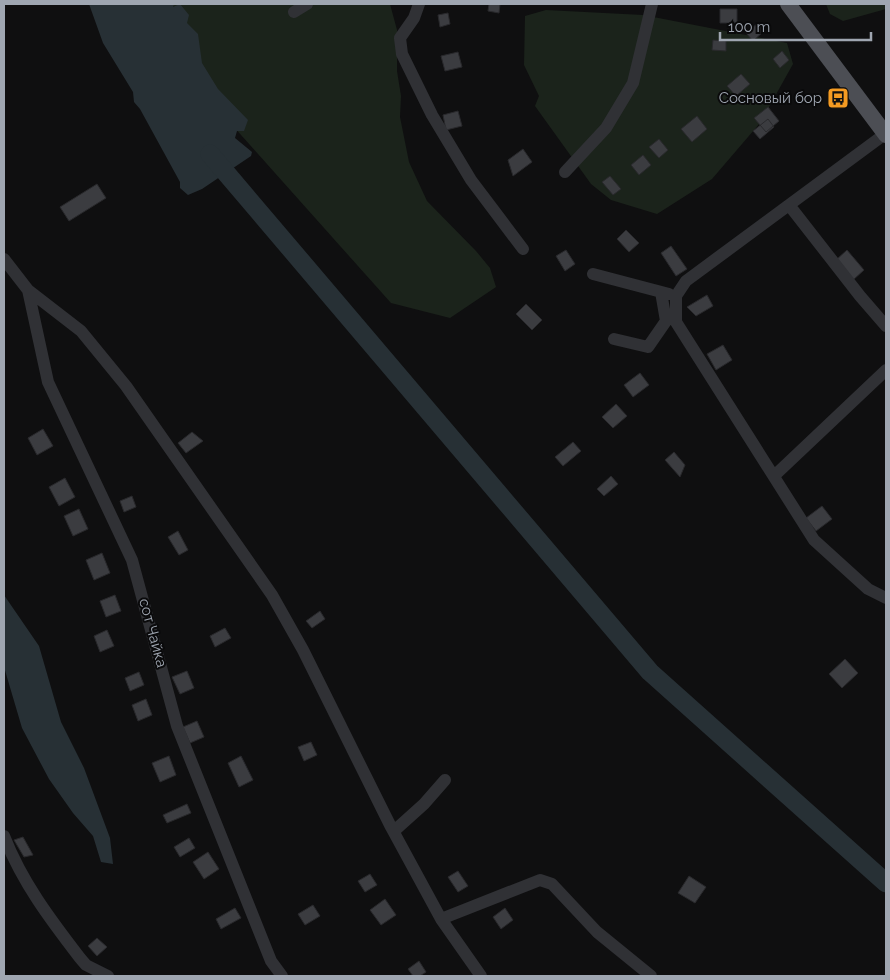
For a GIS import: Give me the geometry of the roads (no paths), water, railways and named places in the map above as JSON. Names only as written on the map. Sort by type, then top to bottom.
[{"type":"main road","points":[[788,4],[886,134]]},
{"type":"street","points":[[294,12],[307,4]]},
{"type":"street","points":[[420,4],[414,18],[400,38],[402,54],[432,115],[471,180],[523,249]]},
{"type":"street","points":[[564,172],[606,128],[633,83],[652,4]]},
{"type":"street","points":[[886,134],[686,281],[676,296],[676,322],[814,540],[868,589],[886,598]]},
{"type":"street","points":[[789,205],[860,296],[886,326]]},
{"type":"street","points":[[4,259],[28,290],[81,331],[126,386],[272,595],[441,919],[481,976]]},
{"type":"street","points":[[593,274],[676,296]]},
{"type":"street","name":"сот Чайка","points":[[28,290],[48,382],[132,560],[177,726],[271,961],[282,976]]},
{"type":"street","points":[[614,339],[648,347],[666,322],[661,292]]},
{"type":"street","points":[[774,476],[886,370]]},
{"type":"street","points":[[394,831],[424,804],[444,780]]},
{"type":"street","points":[[4,836],[14,863],[42,908],[86,965],[108,976]]},
{"type":"street","points":[[441,919],[540,880],[552,884],[597,932],[651,976]]},
{"type":"waterway","points":[[210,154],[650,672],[886,883]]},
{"type":"place","name":"Сосновый бор","points":[[838,98]]}]
